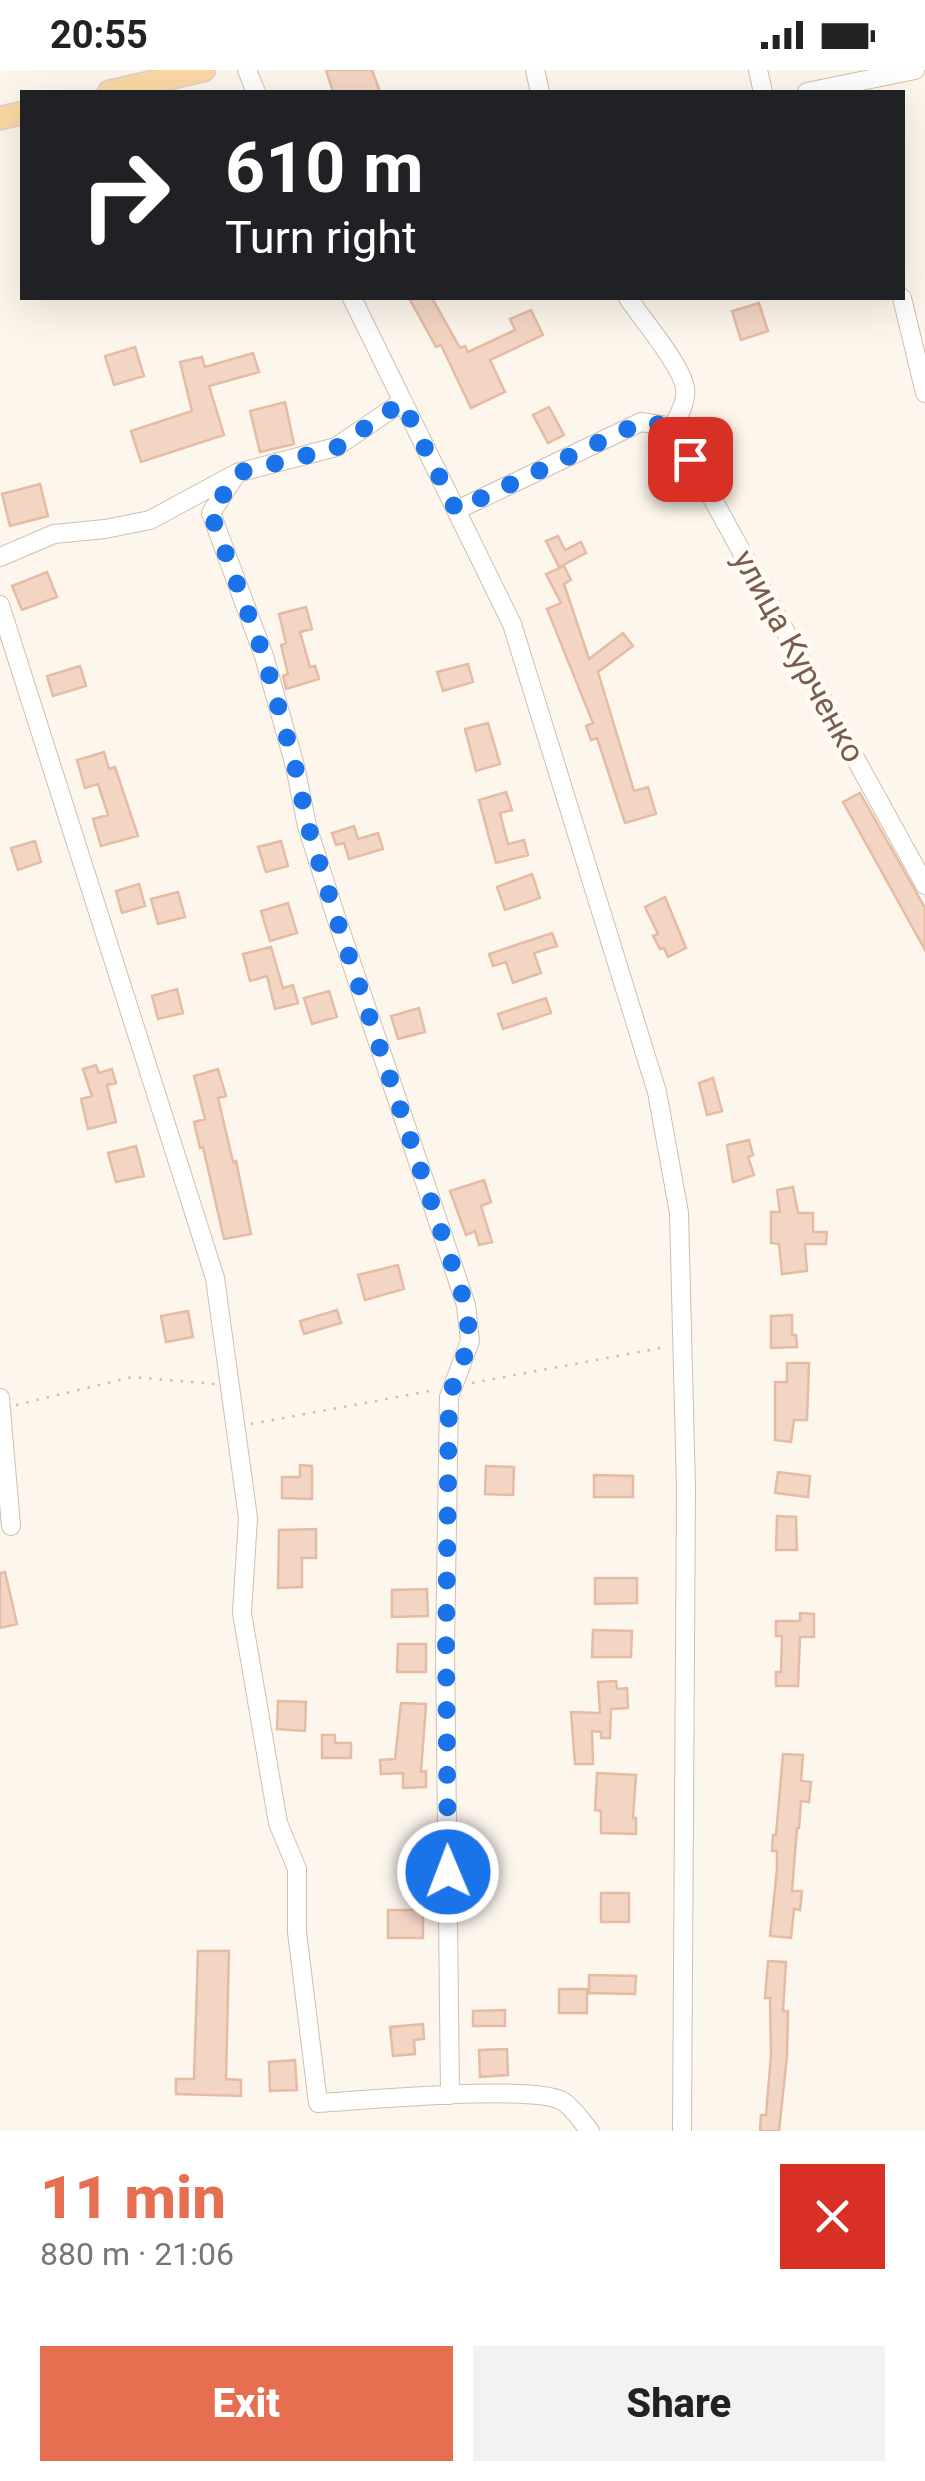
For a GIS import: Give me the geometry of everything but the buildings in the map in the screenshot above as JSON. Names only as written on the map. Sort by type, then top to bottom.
[{"type":"main road","points":[[118,90],[204,70]]},
{"type":"street","points":[[839,90],[915,70]]},
{"type":"street","points":[[353,300],[512,624],[657,1092],[679,1213],[686,1488],[682,2131]]},
{"type":"street","points":[[456,510],[642,422],[672,426],[684,405],[686,390],[680,372],[629,300]]},
{"type":"street","points":[[902,300],[925,393]]},
{"type":"street","points":[[0,558],[54,534],[150,520],[237,473],[336,448],[402,402]]},
{"type":"street","name":"улица Курченко","points":[[672,426],[925,885]]},
{"type":"street","points":[[237,473],[211,514],[264,656],[334,911],[466,1306],[470,1341],[449,1397],[446,1669],[450,2095]]},
{"type":"street","points":[[0,605],[215,1278],[248,1518],[242,1613],[278,1822],[297,1869],[297,1932],[318,2103],[542,2094],[563,2101],[590,2131]]},
{"type":"street","points":[[2,1403],[11,1526]]},
{"type":"path","points":[[2,1403],[132,1377],[231,1386]]},
{"type":"route","points":[[448,1872],[449,1397],[470,1341],[466,1306],[334,911],[264,656],[211,514],[237,473],[336,448],[402,402],[456,510],[642,422],[672,426],[690,459]]}]
